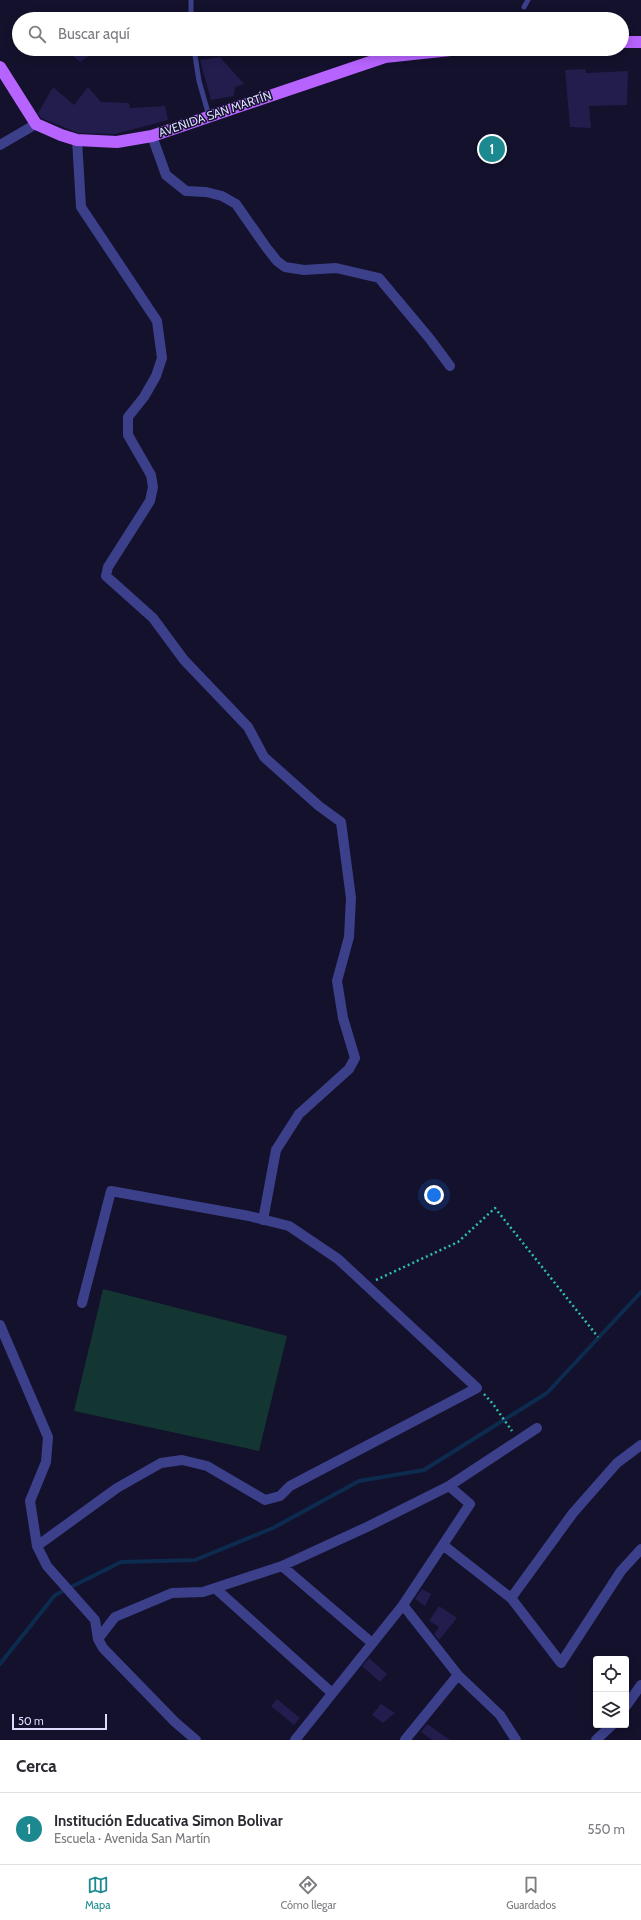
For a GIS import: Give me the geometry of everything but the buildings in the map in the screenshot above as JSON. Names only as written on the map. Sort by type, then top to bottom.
[{"type":"main road","points":[[629,42],[641,42]]},
{"type":"main road","name":"AVENIDA SAN MARTÍN","points":[[36,124],[61,136],[76,140],[117,142],[152,136],[384,57],[394,56]]},
{"type":"main road","points":[[0,67],[36,124]]},
{"type":"street","points":[[0,145],[36,124]]},
{"type":"street","points":[[152,136],[166,175],[186,191],[206,192],[222,196],[236,204],[266,247],[277,261],[285,267],[304,270],[336,268],[379,278],[430,339],[450,366]]},
{"type":"street","points":[[76,140],[81,207],[157,321],[162,358],[156,376],[144,397],[128,418],[128,435],[151,475],[153,487],[150,501],[108,567],[106,576],[153,618],[184,660],[248,727],[264,758],[319,806],[341,822],[351,898],[349,937],[337,981],[343,1018],[355,1058],[349,1069],[299,1114],[276,1150],[262,1220]]},
{"type":"street","points":[[37,1546],[117,1488],[161,1464],[182,1460],[207,1466],[265,1500],[280,1496],[290,1486],[478,1388],[338,1259],[289,1226],[262,1220],[111,1191],[82,1303]]},
{"type":"street","points":[[0,1325],[48,1437],[46,1462],[30,1501],[37,1546],[47,1566],[94,1620],[98,1639],[103,1648],[175,1722],[196,1740]]},
{"type":"street","points":[[98,1639],[115,1617],[128,1613],[172,1593],[203,1592],[282,1566],[367,1527],[449,1486],[537,1428]]},
{"type":"street","points":[[511,1598],[572,1513],[617,1463],[641,1445]]},
{"type":"street","points":[[295,1740],[403,1605],[470,1504],[449,1486]]},
{"type":"street","points":[[443,1545],[511,1598],[561,1663],[621,1571],[641,1549]]},
{"type":"street","points":[[282,1566],[372,1643]]},
{"type":"street","points":[[215,1588],[332,1693]]},
{"type":"street","points":[[403,1605],[458,1675],[500,1715],[516,1740]]},
{"type":"street","points":[[405,1740],[458,1675]]},
{"type":"street","points":[[629,1702],[641,1685]]},
{"type":"street","points":[[596,1740],[609,1728]]},
{"type":"lane","points":[[191,0],[191,12]]},
{"type":"lane","points":[[524,7],[528,0]]},
{"type":"lane","points":[[195,56],[199,81],[209,116]]},
{"type":"path","points":[[366,1285],[458,1242],[495,1208],[598,1337]]},
{"type":"path","points":[[493,1404],[512,1431]]},
{"type":"green space","points":[[103,1289],[287,1336],[259,1451],[74,1411]]},
{"type":"waterway","points":[[0,1664],[55,1595],[121,1562],[195,1560],[273,1528],[359,1481],[424,1470],[547,1393],[641,1292]]},
{"type":"place","name":"Institución Educativa Simon Bolivar","points":[[492,149]]}]
